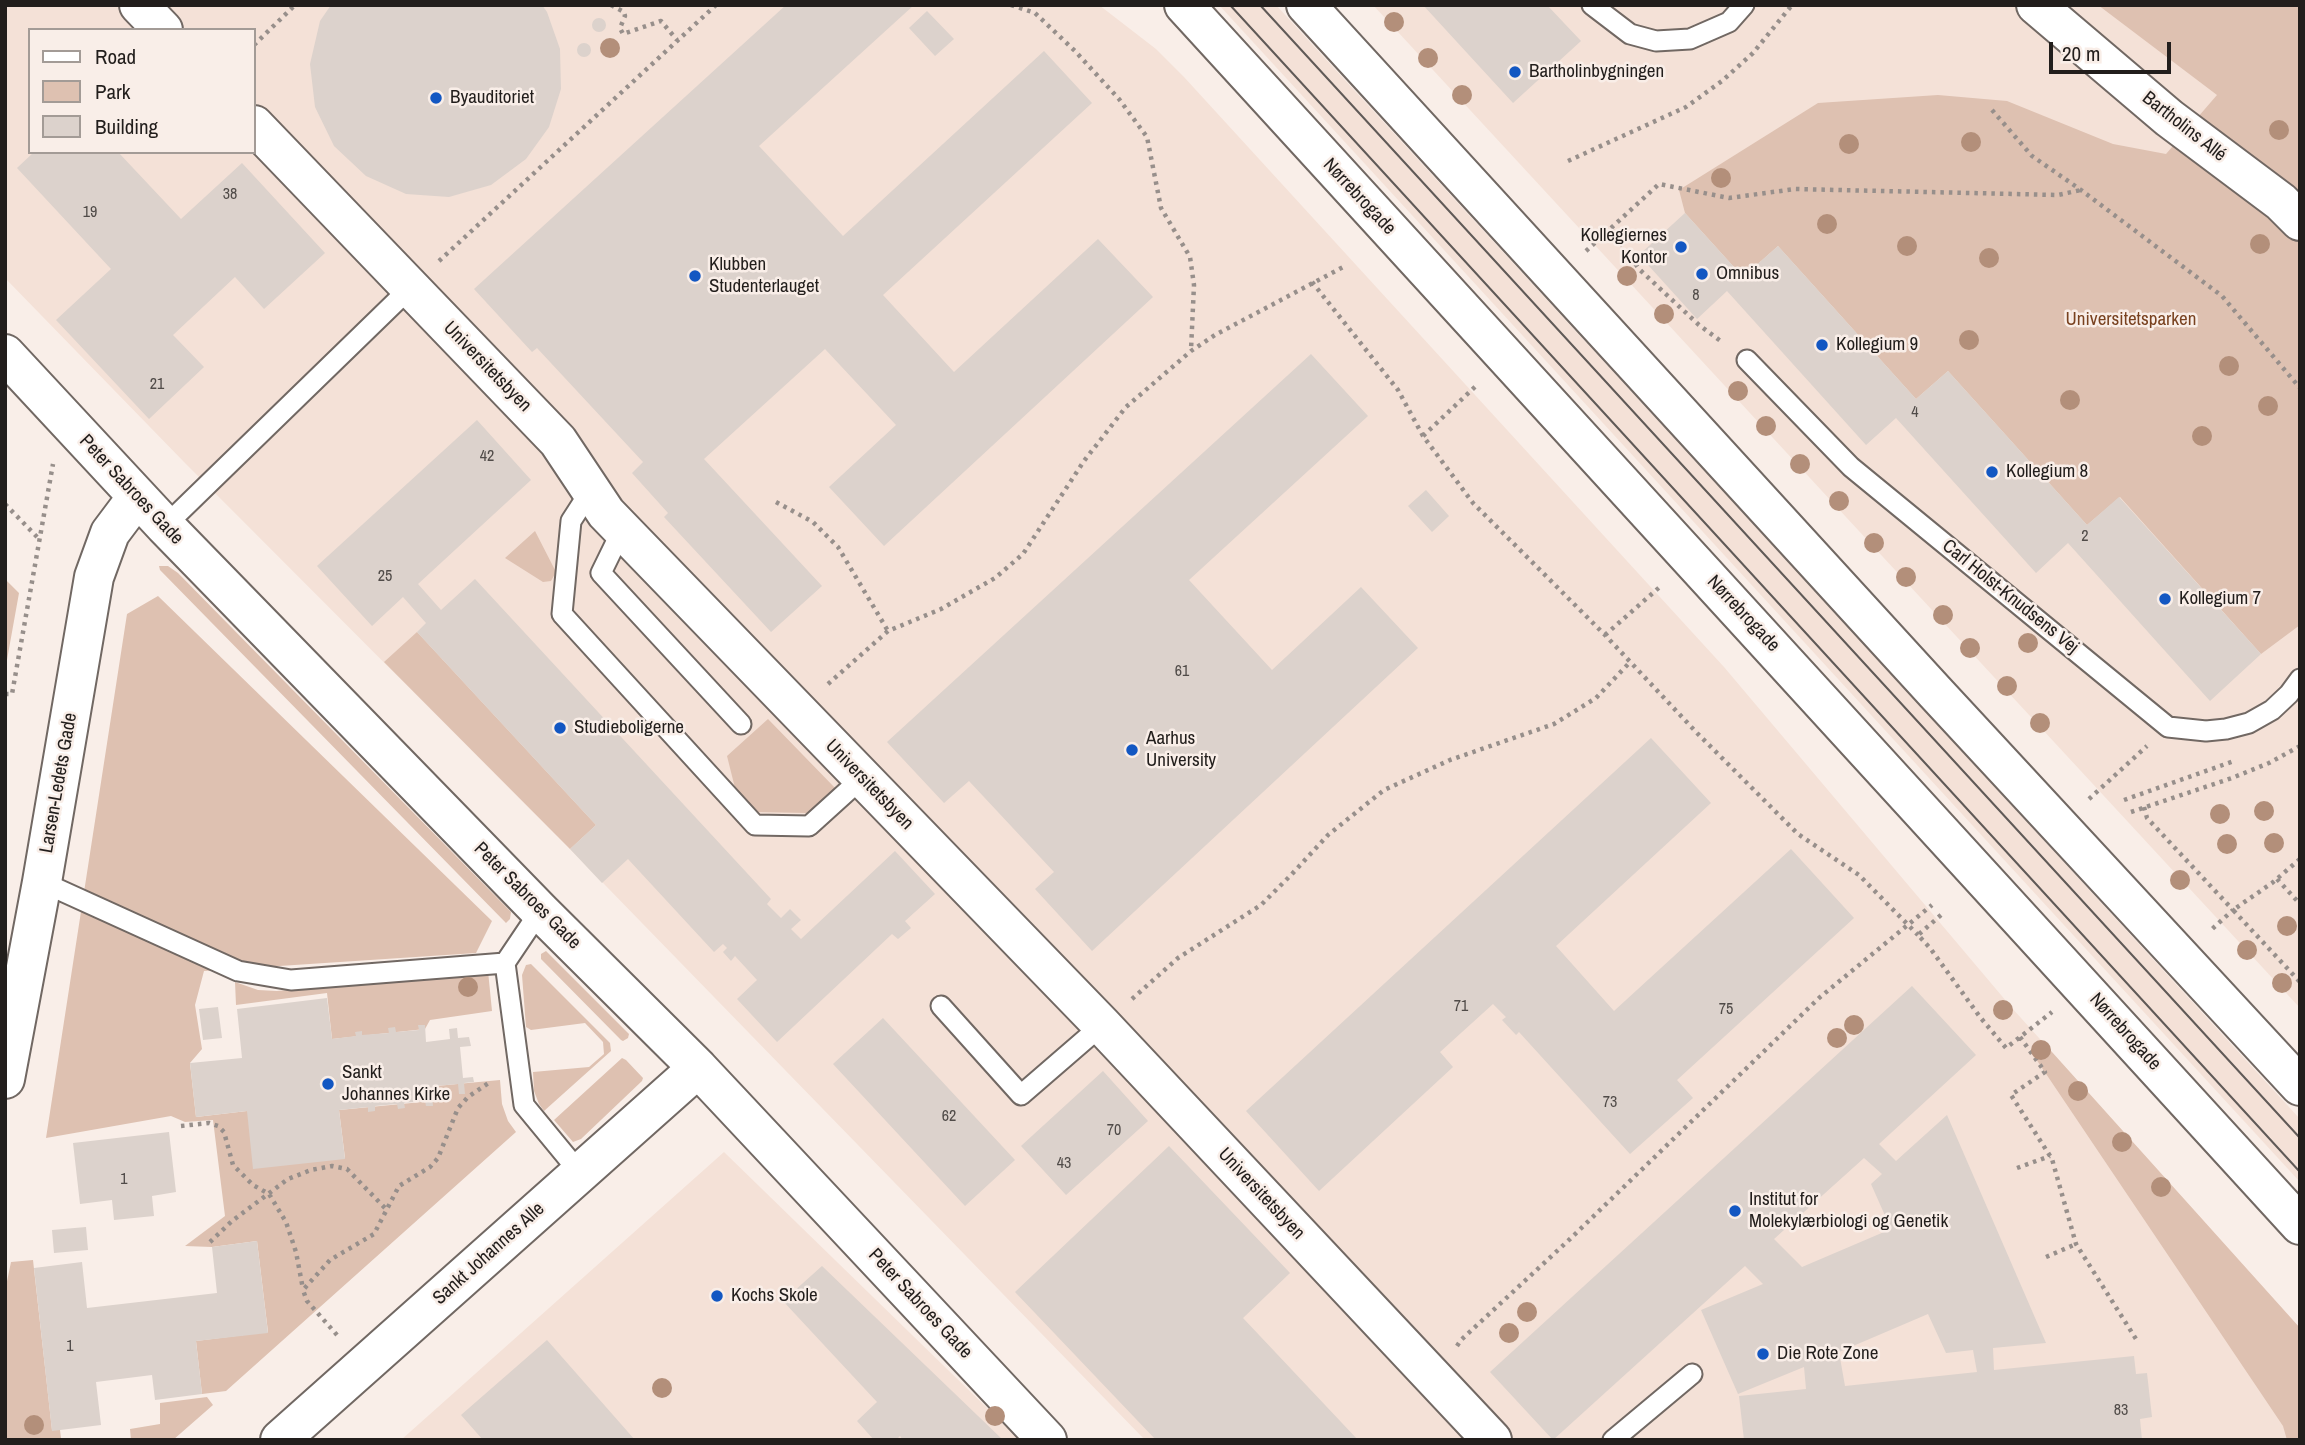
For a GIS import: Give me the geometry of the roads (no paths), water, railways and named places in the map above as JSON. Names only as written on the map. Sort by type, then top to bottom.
[{"type":"street","points":[[139,5],[161,28]]},
{"type":"street","name":"Nørrebrogade","points":[[1184,5],[2300,1225]]},
{"type":"street","points":[[1306,5],[2300,1086]]},
{"type":"street","name":"Bartholins Allé","points":[[2036,5],[2169,118],[2281,202],[2300,221]]},
{"type":"street","name":"Universitetsbyen","points":[[256,127],[558,441],[606,513],[622,530],[1102,1025],[1492,1440]]},
{"type":"street","name":"Peter Sabroes Gade","points":[[5,354],[165,526],[540,911],[698,1068],[1047,1440]]},
{"type":"street","name":"Larsen-Ledets Gade","points":[[5,1079],[94,577],[110,533],[137,497]]},
{"type":"street","name":"Sankt Johannes Alle","points":[[280,1440],[698,1068]]},
{"type":"lane","points":[[1592,5],[1630,34],[1656,41],[1690,39],[1729,22],[1744,5]]},
{"type":"lane","points":[[165,526],[410,288]]},
{"type":"lane","name":"Carl Holst-Knudsens Vej","points":[[1747,360],[1851,467],[2168,727],[2206,731],[2249,723],[2272,710],[2300,679]]},
{"type":"lane","points":[[591,490],[571,521],[562,614],[755,825],[809,826],[862,778]]},
{"type":"lane","points":[[622,530],[601,573],[741,724]]},
{"type":"lane","points":[[42,882],[238,971],[291,980],[505,962]]},
{"type":"lane","points":[[540,911],[505,962],[518,1066],[524,1105],[580,1173]]},
{"type":"lane","points":[[941,1006],[1021,1095],[1102,1025]]},
{"type":"lane","points":[[1613,1440],[1692,1374]]},
{"type":"tram line","points":[[1230,5],[2300,1172]]},
{"type":"tram line","points":[[1260,5],[2300,1138]]},
{"type":"place","name":"Bartholinbygningen","points":[[1515,72]]},
{"type":"place","name":"Byauditoriet","points":[[436,98]]},
{"type":"place","name":"Kollegiernes Kontor","points":[[1681,247]]},
{"type":"place","name":"Omnibus","points":[[1702,274]]},
{"type":"place","name":"Klubben Studenterlauget","points":[[695,276]]},
{"type":"place","name":"Kollegium 9","points":[[1822,345]]},
{"type":"place","name":"Kollegium 8","points":[[1992,472]]},
{"type":"place","name":"Kollegium 7","points":[[2165,599]]},
{"type":"place","name":"Studieboligerne","points":[[560,728]]},
{"type":"place","name":"Aarhus University","points":[[1132,750]]},
{"type":"place","name":"Sankt Johannes Kirke","points":[[328,1084]]},
{"type":"place","name":"Institut for Molekylærbiologi og Genetik","points":[[1735,1211]]},
{"type":"place","name":"Kochs Skole","points":[[717,1296]]},
{"type":"place","name":"Die Rote Zone","points":[[1763,1354]]},
{"type":"park label","name":"Universitetsparken","points":[[2131,320]]}]
